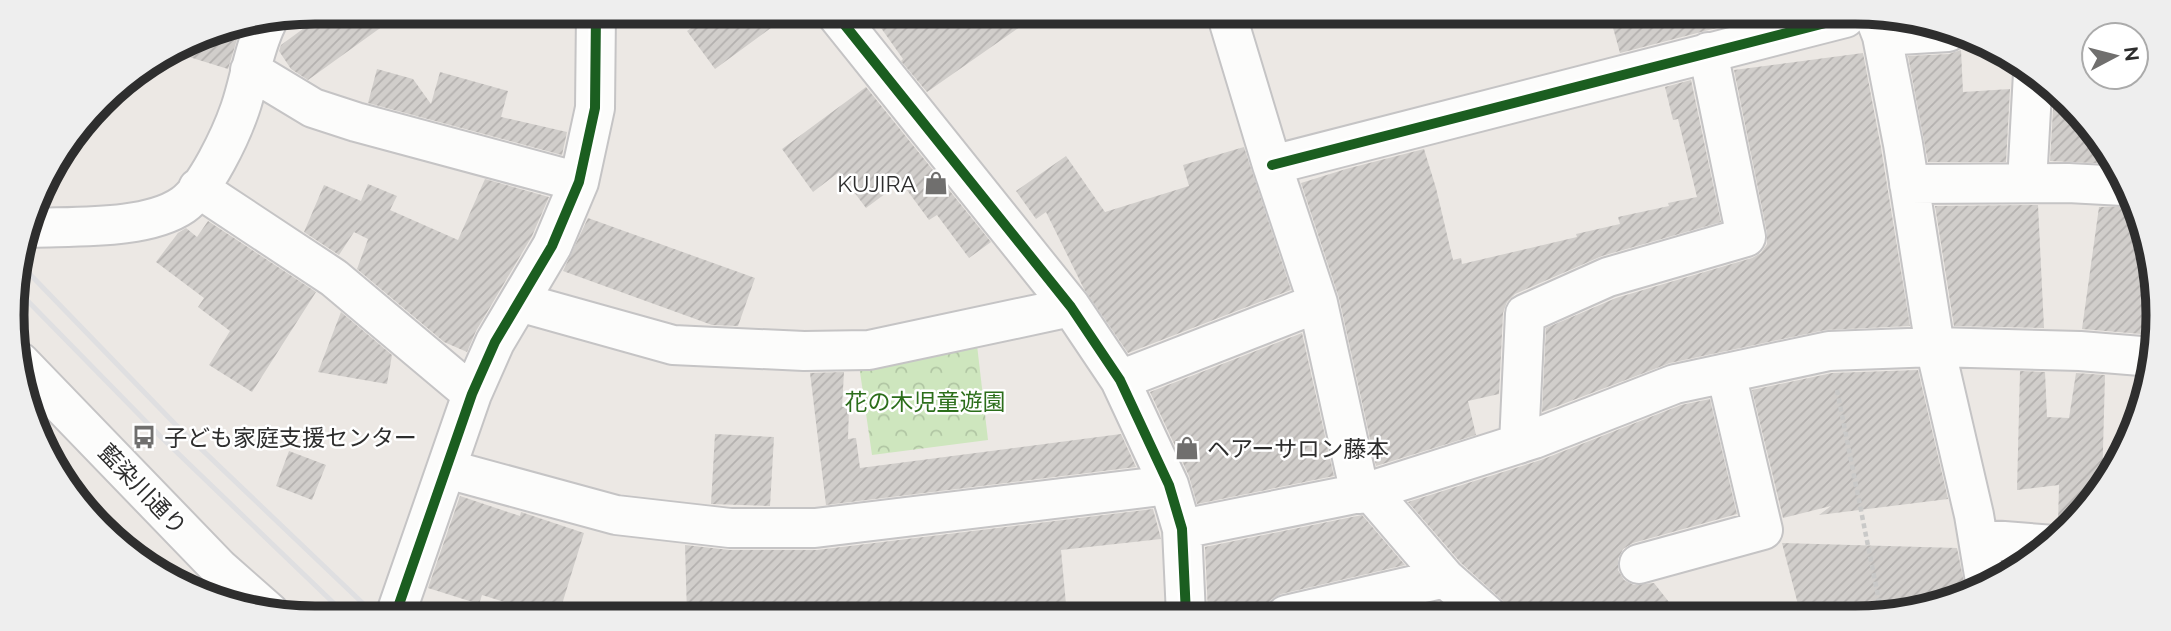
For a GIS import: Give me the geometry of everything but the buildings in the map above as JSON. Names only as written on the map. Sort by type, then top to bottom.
[{"type":"street","points":[[398,606],[472,394],[495,342],[552,246],[579,182],[594,108],[596,24]]},
{"type":"street","points":[[844,24],[1071,307],[1121,380],[1169,485],[1182,529],[1186,606]]},
{"type":"street","points":[[1229,24],[1318,303],[1365,493],[1445,578],[1477,606]]},
{"type":"street","points":[[1272,165],[1821,24]]},
{"type":"street","points":[[1905,29],[1878,27],[1909,184],[1934,347],[1984,576]]},
{"type":"street","points":[[38,228],[90,227],[151,219],[185,204],[224,145],[240,109],[257,41],[263,29]]},
{"type":"street","points":[[1519,444],[1525,314],[1608,277],[1746,237],[1708,52]]},
{"type":"street","points":[[250,70],[313,108],[579,182]]},
{"type":"street","points":[[2027,183],[2032,85]]},
{"type":"street","points":[[1909,184],[2068,183],[2115,186]]},
{"type":"street","points":[[198,188],[334,278],[472,394]]},
{"type":"street","points":[[519,302],[673,345],[804,351],[869,350],[1071,307]]},
{"type":"street","points":[[1121,380],[1318,303]]},
{"type":"street","points":[[1182,529],[1365,493],[1519,444],[1675,384],[1829,351],[1934,347],[2080,351],[2143,356]]},
{"type":"street","name":"藍染川通り","points":[[30,372],[219,568],[256,600]]},
{"type":"street","points":[[1639,564],[1763,530],[1726,373]]},
{"type":"street","points":[[447,468],[616,515],[730,528],[815,528],[1169,485]]},
{"type":"street","points":[[1978,539],[2036,544]]},
{"type":"street","points":[[1325,606],[1445,578]]},
{"type":"path","points":[[1829,351],[1880,605]]},
{"type":"green space","name":"花の木児童遊園","points":[[977,345],[988,440],[872,455],[859,365]]},
{"type":"railway","points":[[28,272],[175,424],[366,606]]},
{"type":"railway","points":[[25,298],[161,437],[337,606]]},
{"type":"cycle path","points":[[398,606],[472,394],[495,342],[552,246],[579,182],[595,108],[596,24]]},
{"type":"cycle path","points":[[844,24],[1071,307],[1120,380],[1169,485],[1182,529],[1186,606]]},
{"type":"cycle path","points":[[1272,165],[1822,24]]},
{"type":"place","name":"KUJIRA","points":[[936,183]]},
{"type":"place","name":"子ども家庭支援センター","points":[[144,437]]},
{"type":"place","name":"ヘアーサロン藤本","points":[[1187,448]]}]
